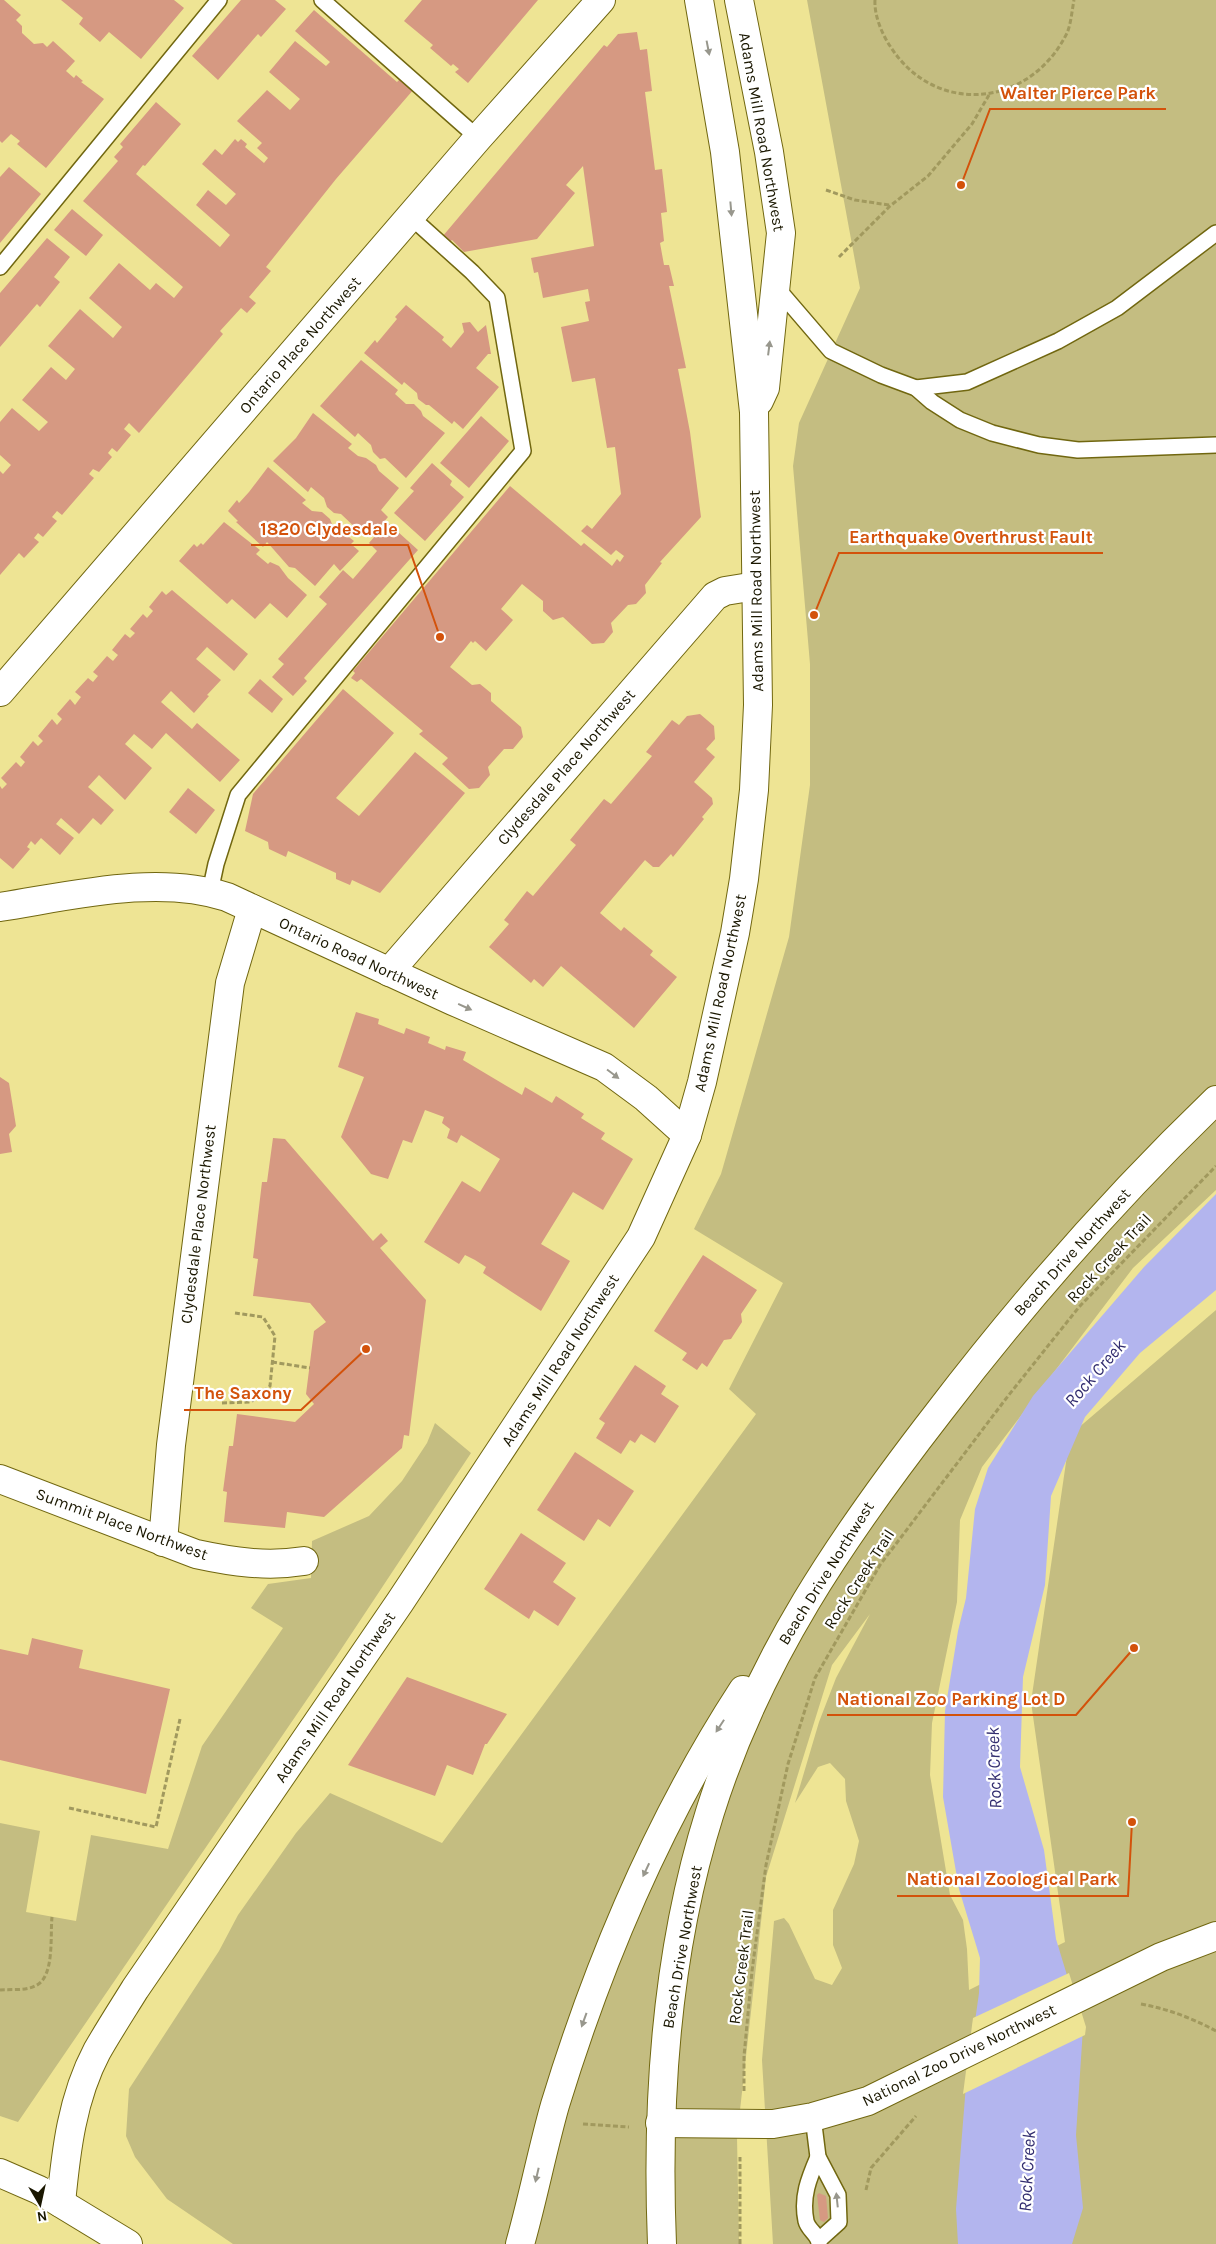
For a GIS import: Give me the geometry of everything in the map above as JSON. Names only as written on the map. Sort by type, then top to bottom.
[{"type":"street","name":"Ontario Place Northwest","points":[[0,692],[478,138],[601,0]]},
{"type":"street","name":"Adams Mill Road Northwest","points":[[61,2203],[72,2120],[97,2052],[135,1989],[400,1602],[641,1237],[687,1134],[702,1082],[736,924],[750,834],[757,745],[754,412],[725,152],[699,0]]},
{"type":"street","name":"Adams Mill Road Northwest","points":[[739,0],[769,152],[781,233],[765,388],[754,412]]},
{"type":"street","points":[[736,260],[776,287]]},
{"type":"street","name":"Clydesdale Place Northwest","points":[[389,972],[715,596],[738,588],[756,586]]},
{"type":"street","name":"Ontario Road Northwest","points":[[0,907],[104,891],[192,888],[210,892],[252,909],[604,1067],[646,1098],[687,1134]]},
{"type":"street","name":"Clydesdale Place Northwest","points":[[162,1542],[173,1426],[230,983],[252,909]]},
{"type":"street","name":"Beach Drive Northwest","points":[[662,2244],[648,2125],[665,2045],[676,1966],[696,1859],[710,1811],[745,1718],[789,1628],[858,1520],[988,1348],[1035,1291],[1105,1213],[1216,1100]]},
{"type":"street","name":"Summit Place Northwest","points":[[0,1479],[196,1554],[260,1564],[304,1561]]},
{"type":"street","points":[[520,2244],[556,2104],[590,2002],[616,1935],[668,1820],[703,1754],[744,1690],[789,1628]]},
{"type":"street","name":"National Zoo Drive Northwest","points":[[648,2125],[765,2125],[813,2117],[868,2101],[1161,1957],[1215,1937]]},
{"type":"street","points":[[0,2173],[39,2190],[128,2244]]},
{"type":"lane","points":[[0,267],[218,0]]},
{"type":"lane","points":[[322,0],[478,138]]},
{"type":"lane","points":[[210,892],[216,864],[238,795],[523,451],[496,298],[472,272],[411,217]]},
{"type":"lane","points":[[916,388],[967,382],[1058,341],[1117,308],[1216,233]]},
{"type":"lane","points":[[776,287],[831,351],[881,375],[916,388],[932,402],[960,420],[992,433],[1039,445],[1078,450],[1216,445]]},
{"type":"lane","points":[[813,2117],[818,2157],[838,2194],[839,2222],[819,2242],[806,2222],[805,2189],[818,2157]]},
{"type":"path","points":[[875,0],[883,36],[901,64],[926,83],[957,94],[990,94],[1023,83],[1050,61],[1068,32],[1074,0]]},
{"type":"path","points":[[839,257],[890,206],[928,176],[950,153],[972,124],[990,94]]},
{"type":"path","points":[[826,190],[855,200],[890,206]]},
{"type":"path","name":"Rock Creek Trail","points":[[743,2100],[744,2056],[752,1971],[766,1865],[788,1764],[815,1678],[847,1618],[880,1565],[1014,1388],[1079,1307],[1216,1166]]},
{"type":"path","points":[[222,1403],[251,1402],[270,1386],[275,1336],[264,1318],[235,1313]]},
{"type":"path","points":[[272,1362],[310,1368]]},
{"type":"path","points":[[69,1808],[156,1826],[180,1719]]},
{"type":"path","points":[[0,1990],[22,1989],[42,1982],[49,1966],[52,1917]]},
{"type":"path","points":[[1139,2003],[1162,2008],[1200,2022],[1216,2031]]},
{"type":"path","points":[[864,2196],[871,2168],[909,2123],[922,2111]]},
{"type":"path","points":[[578,2124],[648,2125]]},
{"type":"path","points":[[740,2153],[740,2244]]},
{"type":"shaded area","points":[[807,0],[1216,0],[1216,1190],[1133,1268],[982,1467],[960,1520],[957,1602],[932,1723],[930,1775],[950,1895],[963,1920],[967,1949],[969,1990],[1065,1942],[1031,1702],[1070,1435],[1216,1310],[1216,2244],[773,2244],[762,2060],[774,1921],[784,1918],[789,1924],[815,1979],[832,1985],[842,1968],[833,1945],[833,1910],[854,1864],[859,1841],[846,1801],[845,1779],[830,1763],[818,1767],[795,1803],[819,1722],[836,1678],[870,1614],[832,1665],[766,1877],[737,2137],[739,2244],[233,2244],[167,2199],[135,2157],[126,2136],[129,2089],[219,1951],[238,1915],[296,1833],[330,1793],[442,1843],[756,1414],[729,1389],[783,1283],[694,1229],[721,1174],[789,937],[810,785],[810,664],[793,466],[799,423],[860,288]]},
{"type":"shaded area","points":[[435,1423],[471,1453],[336,1657],[18,2122],[0,2116],[0,1823],[40,1831],[26,1912],[76,1921],[91,1835],[168,1849],[202,1746],[283,1628],[251,1608],[268,1584],[311,1578],[312,1541],[369,1516],[402,1481],[427,1443]]},
{"type":"water","name":"Rock Creek","points":[[1216,1194],[1216,1290],[1140,1353],[1085,1417],[1051,1496],[1045,1585],[1023,1677],[1020,1767],[1044,1850],[1056,1939],[1083,2028],[1076,2135],[1083,2208],[1072,2244],[958,2244],[956,2209],[966,2085],[979,1993],[980,1958],[959,1889],[943,1797],[945,1711],[958,1631],[966,1598],[975,1509],[988,1468],[1033,1396],[1144,1267]]},
{"type":"pier","points":[[1069,1973],[1086,2027],[1085,2035],[963,2094],[973,2018]]},
{"type":"building","points":[[0,0],[4,0],[21,15],[16,20],[22,26],[22,33],[34,44],[43,43],[47,47],[53,41],[75,61],[66,71],[74,78],[76,75],[83,81],[81,82],[104,99],[46,168],[17,144],[20,141],[11,134],[2,143],[0,141]]},
{"type":"building","points":[[61,0],[174,0],[184,8],[141,59],[109,32],[100,42],[79,24],[83,18]]},
{"type":"building","points":[[241,0],[275,0],[286,9],[261,37],[258,34],[218,80],[192,56]]},
{"type":"building","points":[[422,0],[538,0],[468,83],[455,72],[459,69],[453,64],[451,66],[430,48],[433,45],[404,21]]},
{"type":"building","points":[[314,10],[397,82],[401,78],[414,89],[336,179],[266,267],[271,271],[249,297],[256,303],[247,313],[241,308],[220,331],[223,334],[139,433],[129,423],[124,429],[131,435],[117,452],[112,448],[108,453],[112,457],[99,472],[93,469],[89,474],[94,478],[62,515],[57,511],[52,517],[57,521],[43,537],[38,533],[34,538],[39,542],[24,558],[19,553],[0,575],[0,471],[3,474],[11,465],[0,455],[0,422],[12,408],[39,431],[48,422],[22,400],[51,367],[66,380],[75,369],[48,346],[80,309],[113,338],[122,327],[89,298],[119,263],[150,290],[156,283],[174,298],[183,287],[83,201],[118,161],[114,157],[123,147],[120,144],[156,102],[181,124],[136,174],[220,247],[230,235],[196,205],[208,190],[226,205],[236,194],[202,164],[215,149],[222,155],[235,139],[238,142],[241,139],[247,144],[245,147],[264,163],[268,158],[257,148],[262,143],[237,121],[267,90],[290,110],[300,99],[269,72],[295,41],[326,66],[330,62],[295,31]]},
{"type":"building","points":[[637,32],[640,50],[647,49],[652,91],[645,92],[655,170],[662,169],[667,212],[661,213],[664,241],[660,243],[664,265],[669,265],[674,286],[669,286],[686,368],[678,369],[690,432],[701,517],[660,562],[662,563],[645,585],[646,593],[636,604],[628,605],[611,623],[613,632],[604,643],[592,644],[563,617],[553,620],[543,611],[543,601],[522,584],[501,609],[513,620],[486,651],[475,641],[473,643],[471,641],[450,667],[472,685],[480,684],[491,693],[491,701],[521,727],[523,737],[513,749],[504,749],[488,767],[490,775],[479,788],[469,789],[442,764],[448,758],[419,734],[423,731],[361,679],[357,682],[351,678],[355,673],[353,671],[510,486],[581,546],[584,543],[612,566],[617,559],[620,562],[624,556],[616,550],[611,555],[581,531],[587,525],[592,529],[621,494],[615,447],[607,448],[595,378],[572,382],[561,327],[589,321],[585,302],[590,301],[588,289],[543,298],[538,272],[534,273],[531,258],[594,246],[583,166],[566,185],[575,193],[537,239],[464,252],[452,240],[448,243],[442,237],[604,45],[607,47],[618,34]]},
{"type":"building","points":[[9,167],[41,194],[0,243],[0,177]]},
{"type":"building","points":[[72,209],[103,235],[86,256],[54,230]]},
{"type":"building","points":[[47,238],[70,257],[54,277],[60,282],[40,307],[37,304],[0,347],[0,293]]},
{"type":"building","points":[[406,305],[444,337],[442,340],[451,348],[464,332],[462,323],[470,322],[478,332],[486,325],[491,354],[488,354],[476,368],[499,387],[463,429],[454,421],[452,424],[429,405],[418,399],[417,393],[404,382],[402,385],[364,353],[375,340],[377,343]]},
{"type":"building","points":[[361,360],[398,390],[395,394],[406,404],[414,404],[423,416],[445,433],[406,478],[385,458],[380,459],[373,452],[371,445],[358,433],[355,437],[320,406]]},
{"type":"building","points":[[313,413],[352,444],[348,448],[358,456],[366,458],[376,465],[379,471],[399,488],[381,510],[388,517],[371,537],[364,529],[361,533],[341,514],[334,513],[327,507],[324,498],[311,487],[308,492],[273,461],[296,438]]},
{"type":"building","points":[[481,416],[509,441],[469,488],[440,463]]},
{"type":"building","points":[[432,463],[452,481],[450,485],[464,497],[425,541],[394,513],[414,491],[410,488]]},
{"type":"building","points":[[268,467],[306,500],[302,503],[312,511],[322,512],[330,519],[332,524],[354,541],[351,544],[359,551],[340,571],[334,564],[315,586],[295,568],[289,567],[267,542],[263,547],[236,522],[238,521],[228,511],[237,500],[239,503],[249,492]]},
{"type":"building","points":[[224,522],[260,550],[256,554],[268,564],[270,562],[279,566],[288,578],[307,595],[287,618],[270,603],[255,619],[232,599],[227,604],[179,561],[194,544],[197,547],[201,543],[203,545]]},
{"type":"building","points":[[387,522],[418,550],[304,678],[307,681],[293,696],[272,677],[284,664],[278,659],[327,604],[319,597],[343,570],[353,579],[377,551],[369,543]]},
{"type":"building","points":[[172,590],[248,654],[234,671],[207,647],[196,659],[221,680],[207,695],[209,696],[194,713],[171,691],[161,702],[192,729],[197,723],[240,760],[220,782],[166,733],[152,749],[134,734],[125,744],[152,768],[125,800],[99,775],[88,787],[114,810],[101,825],[93,818],[79,834],[61,818],[56,824],[74,838],[60,855],[41,838],[35,845],[31,841],[27,847],[30,849],[13,869],[0,858],[0,786],[2,789],[7,784],[1,778],[16,762],[21,767],[25,762],[20,757],[33,741],[38,746],[43,741],[38,736],[52,719],[57,725],[62,719],[57,714],[70,699],[75,705],[81,697],[75,692],[88,678],[93,682],[98,676],[93,672],[107,656],[113,661],[118,655],[112,650],[125,634],[130,638],[135,633],[130,629],[143,614],[147,618],[153,611],[149,607],[162,591],[166,595]]},
{"type":"building","points":[[260,679],[283,699],[272,713],[248,693]]},
{"type":"building","points":[[343,689],[394,733],[336,798],[359,816],[415,752],[465,793],[380,893],[352,880],[350,885],[336,879],[336,873],[288,851],[286,857],[269,849],[268,842],[245,831],[253,794]]},
{"type":"building","points":[[700,714],[714,726],[715,739],[706,749],[715,757],[694,782],[712,798],[713,804],[702,817],[704,819],[673,857],[671,854],[659,867],[653,867],[645,860],[600,913],[621,931],[624,927],[653,951],[650,955],[677,977],[634,1028],[561,966],[543,987],[534,979],[531,983],[489,947],[509,924],[504,920],[527,891],[533,896],[576,845],[570,840],[604,799],[611,804],[652,756],[646,752],[672,720],[679,725],[687,716]]},
{"type":"building","points":[[188,788],[215,810],[196,834],[169,812]]},
{"type":"building","points":[[356,1012],[379,1019],[378,1024],[404,1034],[406,1028],[430,1037],[428,1043],[445,1050],[446,1046],[466,1052],[463,1060],[522,1095],[525,1087],[552,1103],[556,1096],[584,1114],[581,1118],[605,1133],[601,1139],[633,1159],[603,1210],[573,1192],[541,1244],[570,1261],[541,1311],[483,1273],[486,1267],[475,1260],[465,1255],[459,1264],[424,1242],[462,1181],[480,1192],[500,1159],[461,1135],[457,1143],[447,1138],[450,1129],[442,1123],[444,1117],[425,1110],[412,1143],[403,1140],[388,1179],[371,1174],[341,1137],[364,1077],[338,1067]]},
{"type":"building","points":[[0,1077],[9,1083],[16,1126],[9,1134],[12,1152],[0,1154]]},
{"type":"building","points":[[273,1138],[285,1139],[373,1241],[381,1233],[388,1241],[380,1248],[426,1300],[409,1436],[404,1435],[402,1448],[324,1517],[287,1512],[285,1528],[224,1522],[227,1492],[223,1491],[229,1446],[233,1446],[237,1414],[295,1422],[314,1404],[306,1394],[314,1331],[326,1322],[310,1303],[253,1296],[258,1259],[253,1258],[262,1182],[267,1182]]},
{"type":"building","points":[[703,1255],[757,1290],[741,1314],[742,1322],[731,1339],[724,1340],[707,1367],[702,1363],[697,1370],[682,1360],[687,1353],[654,1331]]},
{"type":"building","points":[[635,1365],[666,1386],[661,1394],[679,1406],[655,1443],[641,1434],[635,1443],[630,1440],[621,1454],[596,1438],[605,1423],[599,1419]]},
{"type":"building","points":[[575,1452],[634,1491],[610,1527],[598,1519],[584,1541],[537,1510]]},
{"type":"building","points":[[521,1533],[566,1563],[553,1582],[576,1598],[558,1626],[534,1610],[529,1619],[484,1589]]},
{"type":"building","points":[[32,1638],[83,1650],[79,1668],[170,1689],[146,1794],[0,1760],[0,1649],[28,1655]]},
{"type":"building","points":[[407,1677],[507,1714],[487,1744],[485,1744],[473,1775],[447,1765],[435,1796],[348,1765]]},
{"type":"building","points":[[819,2193],[826,2196],[828,2218],[824,2222],[820,2220],[817,2195]]},
{"type":"place","name":"Walter Pierce Park","points":[[961,185]]},
{"type":"place","name":"Earthquake Overthrust Fault","points":[[814,615]]},
{"type":"place","name":"1820 Clydesdale","points":[[440,637]]},
{"type":"place","name":"The Saxony","points":[[366,1349]]},
{"type":"place","name":"National Zoo Parking Lot D","points":[[1134,1648]]},
{"type":"place","name":"National Zoological Park","points":[[1132,1822]]}]
